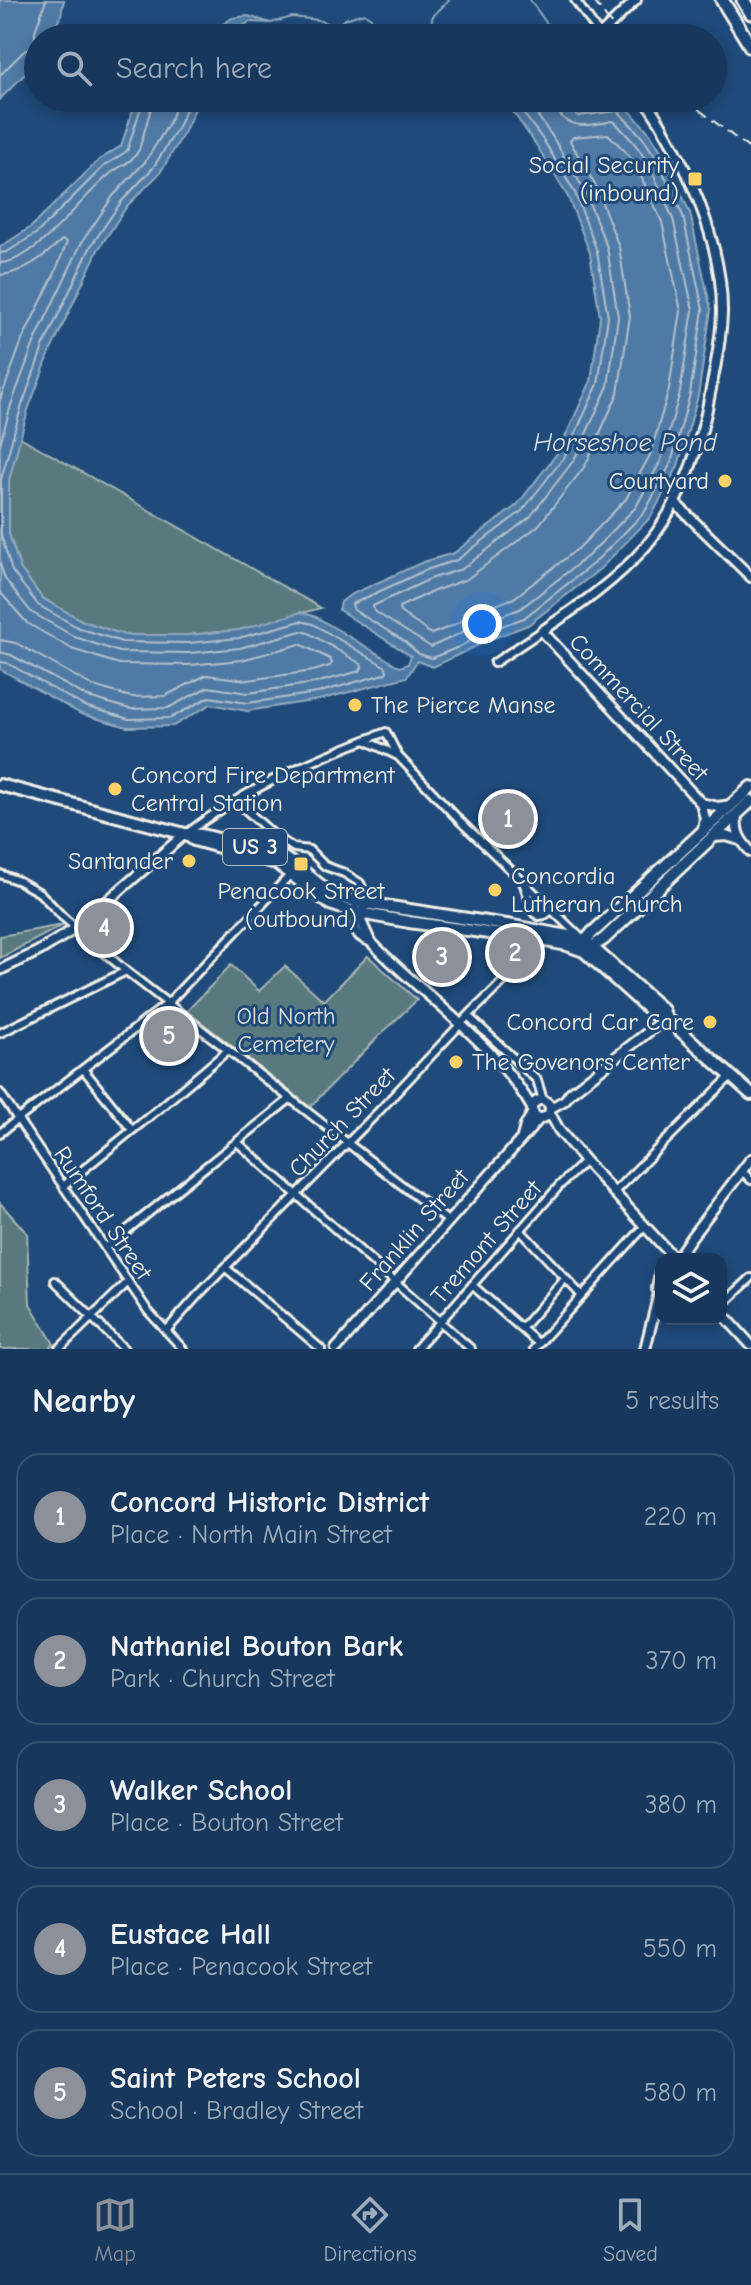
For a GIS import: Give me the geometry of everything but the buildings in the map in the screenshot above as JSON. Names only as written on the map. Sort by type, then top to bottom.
[{"type":"highway","points":[[722,0],[751,47]]},
{"type":"highway","points":[[743,0],[751,13]]},
{"type":"main road","name":"US 3","points":[[0,785],[185,834],[202,835],[276,853],[331,894],[360,908],[587,947]]},
{"type":"main road","points":[[587,947],[734,809],[751,787]]},
{"type":"main road","points":[[734,809],[751,801]]},
{"type":"main road","points":[[734,809],[751,808]]},
{"type":"main road","name":"US 3","points":[[185,834],[194,840],[276,863],[330,904],[513,926],[568,936],[587,947],[662,1009],[666,1018],[751,1094]]},
{"type":"street","points":[[575,0],[592,24]]},
{"type":"street","points":[[613,24],[636,0]]},
{"type":"street","name":"Commercial Street","points":[[653,112],[671,142],[704,217],[718,264],[720,339],[702,433],[692,466],[675,503],[645,547],[584,602],[542,631],[701,803],[707,834]]},
{"type":"street","points":[[675,503],[751,577]]},
{"type":"street","points":[[494,663],[542,631]]},
{"type":"street","points":[[0,970],[76,928],[185,834],[236,801],[281,776],[386,732],[398,756],[587,947]]},
{"type":"street","points":[[365,740],[398,756]]},
{"type":"street","points":[[236,801],[276,837],[294,848],[309,850],[325,866],[356,880],[362,889],[360,908],[352,920],[358,935],[370,941],[523,1086],[667,1253]]},
{"type":"street","name":"Commercial Street","points":[[701,803],[734,809]]},
{"type":"street","points":[[734,809],[736,831],[751,852]]},
{"type":"street","points":[[707,834],[740,840]]},
{"type":"street","points":[[0,874],[40,893],[76,928],[167,1004],[448,1221]]},
{"type":"street","points":[[0,1133],[167,1004],[291,874]]},
{"type":"street","points":[[523,881],[534,913],[545,915],[549,912],[549,906]]},
{"type":"street","name":"Church Street","points":[[166,1331],[468,1016],[546,941]]},
{"type":"street","points":[[0,1033],[126,971]]},
{"type":"street","points":[[468,1016],[537,1080],[542,1109]]},
{"type":"street","name":"Franklin Street","points":[[336,1349],[522,1138],[542,1109],[570,1093],[666,1018]]},
{"type":"street","points":[[63,1186],[227,1051]]},
{"type":"street","points":[[84,1070],[132,1130]]},
{"type":"street","points":[[613,1193],[731,1076]]},
{"type":"street","name":"Rumford Street","points":[[0,1093],[148,1311],[183,1349]]},
{"type":"street","points":[[105,1248],[291,1098]]},
{"type":"street","points":[[237,1142],[471,1349]]},
{"type":"street","points":[[677,1253],[751,1159]]},
{"type":"street","name":"Tremont Street","points":[[416,1349],[560,1185],[585,1161]]},
{"type":"street","points":[[742,1171],[751,1180]]},
{"type":"street","points":[[472,1285],[522,1328],[536,1347],[644,1227]]},
{"type":"street","points":[[520,1230],[582,1296]]},
{"type":"street","points":[[226,1268],[321,1349]]},
{"type":"street","points":[[727,1300],[751,1278]]},
{"type":"street","points":[[522,1328],[565,1279]]},
{"type":"street","points":[[55,1281],[124,1349]]},
{"type":"street","points":[[59,1349],[128,1282]]},
{"type":"street","points":[[645,1349],[655,1303]]},
{"type":"street","points":[[727,1319],[751,1345]]},
{"type":"green space","points":[[20,437],[321,608],[239,630],[189,635],[124,635],[83,621],[42,598],[20,568],[9,534],[9,480]]},
{"type":"green space","points":[[63,925],[0,958],[0,936]]},
{"type":"green space","name":"Old North Cemetery","points":[[368,956],[417,1000],[310,1107],[187,1011],[231,965],[259,991],[285,966],[324,1001]]},
{"type":"green space","points":[[0,1203],[27,1233],[30,1304],[54,1344],[48,1349],[0,1349]]},
{"type":"water","points":[[0,0],[64,0],[57,24],[24,24],[24,75],[0,99]]},
{"type":"water","points":[[248,16],[271,23],[223,24],[232,18]]},
{"type":"water","name":"Horseshoe Pond","points":[[132,112],[194,112],[160,173],[127,206],[98,250],[51,350],[28,410],[9,480],[9,534],[20,568],[42,598],[83,621],[124,635],[189,635],[239,630],[301,612],[316,617],[400,667],[408,664],[411,656],[339,610],[341,602],[423,562],[454,553],[517,505],[558,452],[591,381],[600,317],[590,253],[568,197],[513,112],[631,112],[650,133],[664,156],[690,213],[711,310],[698,396],[678,466],[651,517],[600,569],[528,625],[433,667],[417,661],[407,677],[319,700],[247,711],[211,704],[173,726],[127,727],[81,714],[0,669],[0,247],[31,227],[99,160],[121,146]]},
{"type":"waterway","points":[[431,24],[433,16],[449,0]]},
{"type":"waterway","points":[[530,0],[547,24]]},
{"type":"waterway","points":[[338,24],[364,13],[373,24]]},
{"type":"waterway","points":[[271,23],[292,17],[329,24]]},
{"type":"railway","points":[[593,0],[611,24]]},
{"type":"railway","points":[[702,112],[751,150]]},
{"type":"place","name":"Social Security (inbound)","points":[[695,179]]},
{"type":"place","name":"Courtyard","points":[[725,481]]},
{"type":"place","name":"The Pierce Manse","points":[[355,705]]},
{"type":"place","name":"Concord Fire Department Central Station","points":[[115,789]]},
{"type":"place","name":"Concord Historic District","points":[[508,819]]},
{"type":"place","name":"Santander","points":[[189,861]]},
{"type":"place","name":"Penacook Street (outbound)","points":[[301,864]]},
{"type":"place","name":"Concordia Lutheran Church","points":[[495,890]]},
{"type":"place","name":"Eustace Hall","points":[[104,928]]},
{"type":"place","name":"Nathaniel Bouton Bark","points":[[515,953]]},
{"type":"place","name":"Walker School","points":[[442,957]]},
{"type":"place","name":"Concord Car Care","points":[[710,1022]]},
{"type":"place","name":"Saint Peters School","points":[[169,1036]]},
{"type":"place","name":"The Govenors Center","points":[[456,1062]]}]
